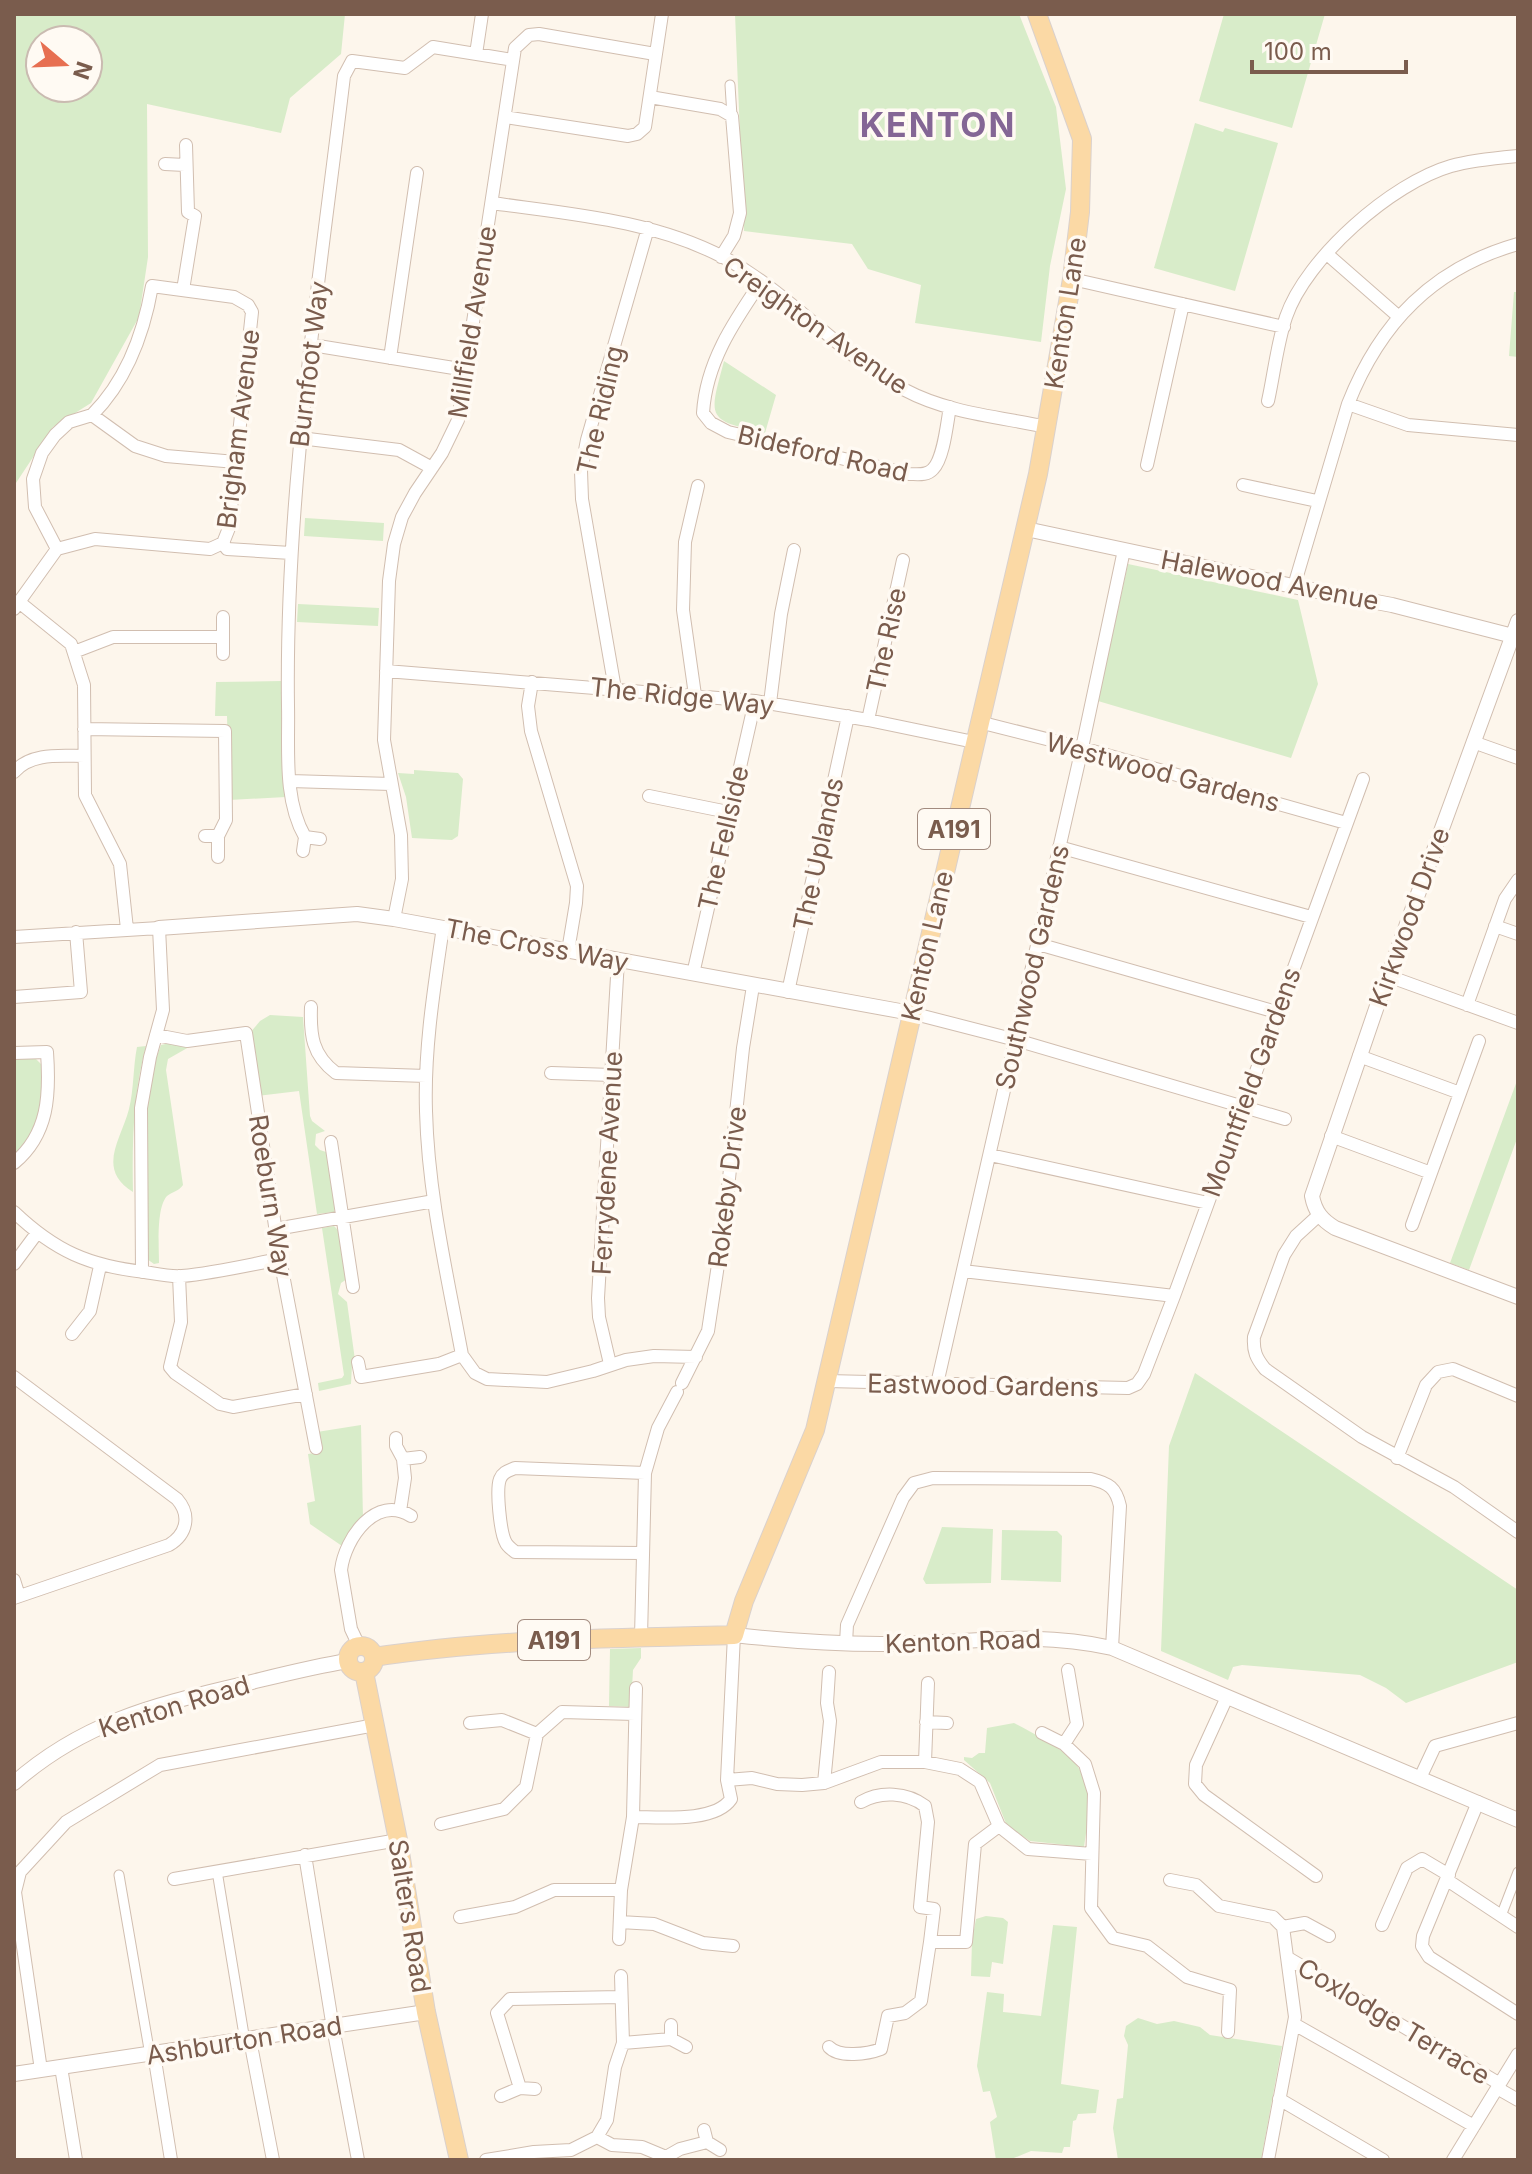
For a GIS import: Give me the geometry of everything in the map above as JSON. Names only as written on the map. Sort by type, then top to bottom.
[{"type":"main road","name":"Kenton Lane","points":[[734,1635],[744,1601],[809,1445],[827,1381],[1026,529],[1047,427],[1072,279],[1080,212],[1082,139],[1037,14]]},
{"type":"main road","name":"Kenton Road","points":[[361,1659],[425,1649],[535,1641],[734,1635]]},
{"type":"main road","name":"Salters Road","points":[[361,1659],[398,1840],[426,2012],[459,2160]]},
{"type":"street","points":[[476,54],[482,14]]},
{"type":"street","points":[[505,117],[628,136],[637,134],[645,127],[662,14]]},
{"type":"street","points":[[513,60],[515,48],[521,40],[539,34],[655,54]]},
{"type":"street","name":"Burnfoot Way","points":[[303,851],[305,837],[291,800],[290,781],[287,639],[291,553],[300,438],[344,76],[352,61],[405,68],[433,47],[513,60]]},
{"type":"street","name":"Millfield Avenue","points":[[394,919],[402,879],[401,835],[384,740],[389,581],[394,544],[402,517],[455,429],[513,60]]},
{"type":"street","points":[[721,257],[734,236],[740,213],[730,85]]},
{"type":"street","points":[[650,97],[720,109],[732,116]]},
{"type":"street","points":[[183,290],[195,216],[188,212],[186,145]]},
{"type":"street","points":[[1268,401],[1287,315],[1327,254],[1353,225],[1406,187],[1447,167],[1518,156]]},
{"type":"street","points":[[165,164],[185,165]]},
{"type":"street","points":[[390,358],[417,173]]},
{"type":"street","name":"Creighton Avenue","points":[[492,203],[648,228],[721,257],[800,309],[877,373],[924,399],[1047,427]]},
{"type":"street","name":"The Riding","points":[[615,689],[582,499],[581,471],[587,440],[648,228]]},
{"type":"street","points":[[1294,586],[1348,404],[1377,342],[1429,289],[1468,261],[1518,244]]},
{"type":"street","points":[[1327,254],[1399,317]]},
{"type":"street","points":[[1072,279],[1284,327]]},
{"type":"street","name":"Bideford Road","points":[[761,282],[714,359],[703,413],[711,423],[728,432],[924,475],[933,469],[940,455],[950,407]]},
{"type":"street","name":"Brigham Avenue","points":[[57,549],[95,539],[210,549],[223,543],[229,528],[252,312],[248,305],[241,299],[152,286],[147,315],[127,364],[108,399],[92,415]]},
{"type":"street","points":[[1147,465],[1183,304]]},
{"type":"street","points":[[312,345],[466,370]]},
{"type":"street","points":[[1348,404],[1408,425],[1518,435]]},
{"type":"street","points":[[127,929],[120,864],[85,795],[84,685],[74,652],[71,644],[16,605],[57,549],[35,507],[33,479],[42,453],[55,435],[69,422],[92,415],[135,446],[166,456],[236,462]]},
{"type":"street","points":[[300,438],[399,450],[432,468]]},
{"type":"street","points":[[1243,485],[1317,501]]},
{"type":"street","points":[[695,695],[684,596],[685,542],[698,486]]},
{"type":"street","name":"Halewood Avenue","points":[[1026,529],[1294,586],[1515,628]]},
{"type":"street","points":[[223,543],[227,549],[291,553]]},
{"type":"street","points":[[770,703],[781,614],[794,550]]},
{"type":"street","name":"Southwood Gardens","points":[[937,1384],[1124,550]]},
{"type":"street","name":"The Rise","points":[[868,720],[903,560]]},
{"type":"street","points":[[223,617],[223,654]]},
{"type":"street","name":"Kirkwood Drive","points":[[1322,1218],[1314,1208],[1312,1196],[1331,1136],[1515,628]]},
{"type":"street","points":[[74,652],[113,637],[222,637]]},
{"type":"street","name":"The Ridge Way","points":[[386,671],[755,701],[974,742]]},
{"type":"street","points":[[532,682],[528,706],[531,731],[577,886],[568,951]]},
{"type":"street","name":"The Fellside","points":[[693,974],[755,701]]},
{"type":"street","name":"The Uplands","points":[[788,992],[848,716]]},
{"type":"street","name":"Westwood Gardens","points":[[979,722],[1346,823]]},
{"type":"street","points":[[84,729],[224,725],[226,820],[212,836],[218,857]]},
{"type":"street","points":[[1473,742],[1518,758]]},
{"type":"street","points":[[14,772],[19,766],[39,757],[84,756]]},
{"type":"street","name":"Mountfield Gardens","points":[[1137,1384],[1144,1374],[1174,1296],[1363,779]]},
{"type":"street","points":[[290,781],[391,784]]},
{"type":"street","points":[[649,796],[728,812]]},
{"type":"street","points":[[305,837],[320,839]]},
{"type":"street","points":[[1059,847],[1311,917]]},
{"type":"street","points":[[1467,1005],[1505,899],[1518,880]]},
{"type":"street","name":"The Cross Way","points":[[159,928],[357,914],[911,1013]]},
{"type":"street","points":[[1495,926],[1518,934]]},
{"type":"street","points":[[443,927],[431,1005],[426,1076],[428,1154],[462,1355],[475,1373],[487,1379],[547,1382],[610,1364],[654,1356],[696,1357]]},
{"type":"street","points":[[14,937],[159,928],[163,1010],[141,1108],[142,1272]]},
{"type":"street","points":[[14,997],[81,992],[76,932]]},
{"type":"street","points":[[1038,944],[1276,1012]]},
{"type":"street","name":"Ferrydene Avenue","points":[[610,1364],[599,1317],[598,1298],[618,960]]},
{"type":"street","points":[[1388,976],[1518,1023]]},
{"type":"street","name":"Rokeby Drive","points":[[641,1637],[645,1473],[658,1428],[708,1331],[753,986]]},
{"type":"street","points":[[311,1007],[314,1046],[318,1055],[336,1073],[426,1076]]},
{"type":"street","points":[[911,1013],[1016,1040],[1285,1119]]},
{"type":"street","name":"Roeburn Way","points":[[156,1035],[187,1041],[246,1033],[280,1259],[316,1448]]},
{"type":"street","points":[[1412,1225],[1479,1041]]},
{"type":"street","points":[[14,1053],[47,1052],[50,1085],[47,1110],[40,1130],[29,1150],[14,1163]]},
{"type":"street","points":[[1359,1056],[1460,1093]]},
{"type":"street","points":[[551,1073],[612,1075]]},
{"type":"street","points":[[1331,1136],[1431,1173]]},
{"type":"street","points":[[331,1142],[353,1287]]},
{"type":"street","points":[[990,1155],[1208,1203]]},
{"type":"street","points":[[276,1229],[434,1201]]},
{"type":"street","points":[[14,1212],[37,1233],[67,1253],[100,1266],[179,1276],[280,1259]]},
{"type":"street","points":[[1518,1297],[1354,1236],[1322,1218],[1296,1236],[1284,1255],[1254,1337],[1253,1349],[1265,1369],[1362,1437],[1454,1487],[1518,1532]]},
{"type":"street","points":[[14,1264],[37,1233]]},
{"type":"street","points":[[72,1334],[90,1311],[100,1266]]},
{"type":"street","points":[[963,1271],[1174,1296]]},
{"type":"street","points":[[179,1276],[181,1322],[170,1367],[175,1373],[220,1404],[233,1407],[306,1394]]},
{"type":"street","points":[[358,1362],[361,1377],[439,1364],[462,1355]]},
{"type":"street","points":[[1397,1458],[1426,1385],[1438,1372],[1453,1369],[1518,1396]]},
{"type":"street","points":[[14,1377],[177,1499],[184,1508],[186,1519],[181,1535],[169,1545],[17,1597],[14,1580]]},
{"type":"street","name":"Eastwood Gardens","points":[[827,1381],[1128,1388],[1137,1384]]},
{"type":"street","points":[[361,1659],[351,1629],[342,1560],[367,1520],[381,1511],[406,1514],[403,1459],[396,1446],[396,1438]]},
{"type":"street","points":[[403,1459],[420,1457]]},
{"type":"street","points":[[643,1553],[515,1552],[507,1545],[504,1536],[498,1491],[505,1471],[515,1468],[645,1473]]},
{"type":"street","points":[[846,1643],[847,1625],[903,1498],[914,1483],[933,1478],[1091,1479],[1107,1482],[1117,1493],[1120,1506],[1112,1648]]},
{"type":"street","points":[[633,1817],[680,1818],[719,1810],[731,1799],[727,1780],[734,1635]]},
{"type":"street","name":"Kenton Road","points":[[734,1635],[846,1643],[1053,1638],[1112,1648],[1518,1820]]},
{"type":"street","name":"Kenton Road","points":[[14,1783],[58,1749],[124,1716],[201,1694],[361,1659]]},
{"type":"street","points":[[1064,1744],[1077,1724],[1068,1670]]},
{"type":"street","points":[[824,1783],[830,1721],[829,1672]]},
{"type":"street","points":[[925,1762],[928,1683]]},
{"type":"street","points":[[619,1939],[621,1890],[633,1817],[636,1688]]},
{"type":"street","points":[[812,1695],[828,1696]]},
{"type":"street","points":[[1227,1697],[1196,1765],[1195,1784],[1198,1790],[1316,1876]]},
{"type":"street","points":[[441,1824],[504,1809],[526,1787],[537,1734],[562,1712],[635,1714]]},
{"type":"street","points":[[470,1723],[502,1720],[537,1734]]},
{"type":"street","points":[[926,1722],[947,1723]]},
{"type":"street","points":[[1420,1778],[1435,1746],[1518,1723]]},
{"type":"street","points":[[41,2070],[15,1892],[20,1872],[66,1822],[160,1765],[375,1725]]},
{"type":"street","points":[[1042,1733],[1064,1744],[1085,1764],[1094,1793],[1091,1908],[1113,1938],[1147,1946],[1187,1977],[1230,1990],[1228,2032]]},
{"type":"street","points":[[727,1780],[752,1778],[777,1784],[824,1783],[881,1762],[925,1762],[960,1769],[980,1782],[999,1826],[1028,1849],[1092,1854]]},
{"type":"street","points":[[829,2047],[837,2053],[871,2053],[881,2049],[888,2016],[905,2013],[921,2001],[930,1942],[934,1909],[920,1907],[928,1822],[925,1806],[906,1797],[884,1794],[861,1802]]},
{"type":"street","points":[[1478,1802],[1423,1936],[1422,1946],[1429,1957],[1518,2014]]},
{"type":"street","points":[[930,1942],[966,1942],[975,1844],[999,1826]]},
{"type":"street","points":[[174,1879],[398,1840]]},
{"type":"street","points":[[305,1855],[358,2160]]},
{"type":"street","points":[[1382,1925],[1407,1868],[1422,1859],[1518,1927]]},
{"type":"street","points":[[217,1871],[273,2160]]},
{"type":"street","points":[[1501,1916],[1518,1872]]},
{"type":"street","points":[[119,1875],[171,2160]]},
{"type":"street","points":[[1170,1880],[1196,1885],[1219,1906],[1273,1917],[1283,1927],[1295,2012],[1268,2160]]},
{"type":"street","points":[[460,1917],[515,1907],[554,1890],[621,1890]]},
{"type":"street","points":[[620,1922],[654,1924],[703,1943],[733,1946]]},
{"type":"street","points":[[1283,1927],[1305,1923],[1329,1936]]},
{"type":"street","name":"Coxlodge Terrace","points":[[1288,1958],[1518,2100]]},
{"type":"street","points":[[486,2160],[571,2150],[597,2137],[607,2120],[615,2067],[623,2043],[621,1976]]},
{"type":"street","points":[[520,2088],[497,2013],[510,1999],[621,1997]]},
{"type":"street","name":"Ashburton Road","points":[[14,2074],[426,2012]]},
{"type":"street","points":[[1294,2024],[1474,2126]]},
{"type":"street","points":[[671,2025],[671,2039]]},
{"type":"street","points":[[623,2043],[671,2039],[686,2047]]},
{"type":"street","points":[[1453,2160],[1518,2054]]},
{"type":"street","points":[[61,2067],[76,2160]]},
{"type":"street","points":[[501,2096],[520,2088],[535,2089]]},
{"type":"street","points":[[1279,2099],[1383,2160]]},
{"type":"street","points":[[597,2137],[612,2145],[642,2147],[666,2158],[706,2136],[720,2150]]},
{"type":"green space","points":[[14,14],[345,14],[341,54],[290,98],[281,133],[147,104],[148,257],[139,317],[91,403],[53,427],[14,486]]},
{"type":"green space","points":[[735,14],[1019,14],[1056,107],[1066,189],[1050,266],[1041,342],[915,323],[921,285],[868,269],[852,244],[744,231]]},
{"type":"green space","points":[[1224,14],[1325,14],[1292,128],[1199,101]]},
{"type":"green space","points":[[1195,123],[1278,143],[1235,291],[1154,268]]},
{"type":"green space","points":[[1514,292],[1518,292],[1518,357],[1509,356]]},
{"type":"green space","points":[[724,361],[776,395],[765,433],[731,424],[716,414],[716,394]]},
{"type":"green space","points":[[305,518],[384,523],[383,541],[304,536]]},
{"type":"green space","points":[[1128,564],[1298,600],[1318,684],[1291,758],[1098,701]]},
{"type":"green space","points":[[298,604],[379,608],[378,626],[297,622]]},
{"type":"green space","points":[[282,681],[286,797],[229,800],[227,716],[215,716],[216,682]]},
{"type":"green space","points":[[414,770],[458,773],[463,779],[458,836],[452,840],[412,838],[406,797],[398,773],[414,774]]},
{"type":"green space","points":[[270,1015],[303,1017],[310,1116],[325,1131],[316,1134],[315,1145],[329,1153],[336,1205],[334,1212],[317,1214],[299,1091],[257,1096],[250,1033]]},
{"type":"green space","points":[[170,1043],[189,1047],[168,1059],[166,1070],[183,1185],[163,1202],[159,1263],[154,1264],[147,1259],[147,1105],[150,1075],[161,1045]]},
{"type":"green space","points":[[146,1046],[134,1119],[133,1192],[122,1183],[113,1164],[129,1109],[137,1047]]},
{"type":"green space","points":[[32,1055],[43,1066],[45,1079],[37,1124],[24,1147],[14,1156],[14,1056]]},
{"type":"green space","points":[[1518,1078],[1518,1136],[1469,1270],[1450,1263]]},
{"type":"green space","points":[[334,1226],[340,1232],[347,1279],[341,1283],[338,1294],[347,1302],[355,1360],[351,1384],[319,1391],[318,1383],[344,1375],[322,1228]]},
{"type":"green space","points":[[1195,1373],[1518,1590],[1518,1662],[1406,1703],[1386,1688],[1360,1675],[1242,1665],[1233,1667],[1228,1680],[1161,1651],[1169,1446]]},
{"type":"green space","points":[[361,1425],[363,1519],[342,1546],[310,1524],[307,1503],[315,1501],[308,1454],[321,1452],[317,1432]]},
{"type":"green space","points":[[942,1527],[993,1529],[991,1583],[926,1584],[923,1579]]},
{"type":"green space","points":[[1002,1530],[1057,1531],[1062,1536],[1061,1582],[1001,1580]]},
{"type":"green space","points":[[641,1648],[641,1658],[633,1670],[631,1707],[609,1706],[610,1649]]},
{"type":"green space","points":[[1014,1723],[1055,1746],[1079,1768],[1088,1799],[1084,1847],[1030,1841],[1007,1826],[990,1783],[964,1760],[964,1757],[972,1758],[985,1753],[987,1728]]},
{"type":"green space","points":[[986,1916],[1003,1918],[1008,1922],[1003,1964],[992,1962],[990,1977],[971,1976],[976,1919]]},
{"type":"green space","points":[[1053,1925],[1077,1927],[1061,2084],[1099,2090],[1096,2113],[1078,2114],[1073,2121],[1070,2147],[1064,2147],[1062,2153],[1031,2151],[1009,2160],[996,2160],[990,2122],[997,2117],[990,2091],[983,2092],[977,2066],[987,1992],[1004,1994],[1003,2012],[1041,2016]]},
{"type":"green space","points":[[1138,2018],[1157,2024],[1174,2021],[1200,2027],[1210,2035],[1282,2046],[1261,2160],[1118,2160],[1113,2128],[1117,2099],[1123,2098],[1128,2045],[1124,2036],[1126,2026]]},
{"type":"district","name":"KENTON","points":[[938,124]]}]
